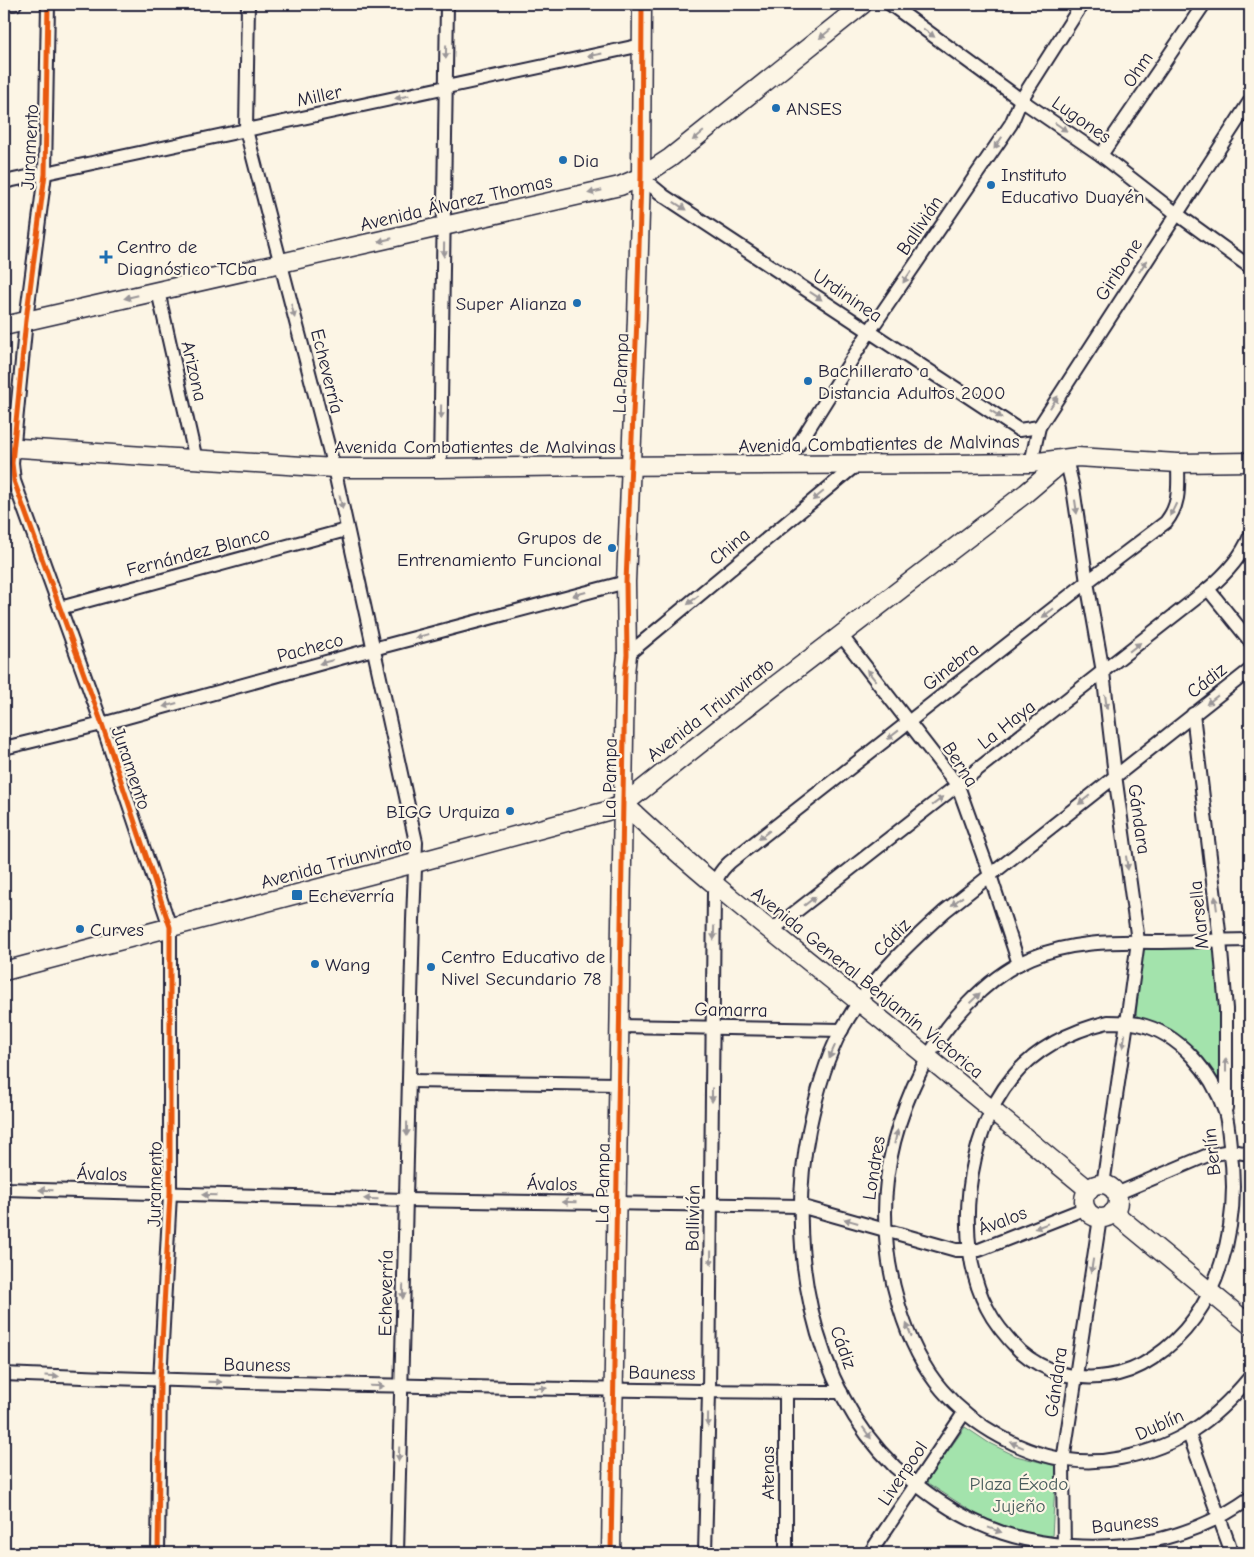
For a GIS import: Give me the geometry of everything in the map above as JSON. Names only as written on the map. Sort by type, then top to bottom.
[{"type":"main road","name":"La Pampa","points":[[611,1553],[626,582],[641,177],[642,4]]},
{"type":"main road","name":"Avenida Álvarez Thomas","points":[[4,326],[620,186],[641,177],[688,144],[863,4]]},
{"type":"main road","name":"Avenida Combatientes de Malvinas","points":[[8,447],[334,468],[1031,463],[1066,459]]},
{"type":"main road","points":[[1066,459],[1077,457],[1178,463],[1250,462]]},
{"type":"main road","name":"Avenida Triunvirato","points":[[4,970],[415,863],[607,811],[624,804],[682,756],[1026,493],[1066,459]]},
{"type":"main road","name":"Avenida General Benjamín Victorica","points":[[624,804],[715,884],[991,1110],[1102,1190]]},
{"type":"main road","points":[[1100,1213],[1118,1204],[1102,1190],[1085,1199],[1100,1213],[1210,1292],[1250,1325]]},
{"type":"street","points":[[4,4],[15,4]]},
{"type":"street","name":"Juramento","points":[[48,4],[45,174],[8,447],[14,481],[102,724],[170,927],[170,1194],[160,1381],[158,1553]]},
{"type":"street","name":"Echeverría","points":[[248,4],[246,130],[334,468],[346,530],[416,842],[396,1553]]},
{"type":"street","points":[[440,468],[447,4]]},
{"type":"street","name":"Lugones","points":[[890,4],[1021,100],[1101,155],[1250,267]]},
{"type":"street","name":"Ballivián","points":[[785,466],[869,332],[1011,124],[1021,100],[1082,4]]},
{"type":"street","name":"Ohm","points":[[1101,155],[1204,4]]},
{"type":"street","name":"Miller","points":[[4,182],[642,44]]},
{"type":"street","name":"Giribone","points":[[1031,463],[1038,427],[1250,102]]},
{"type":"street","name":"Urdininea","points":[[641,177],[664,196],[1019,430],[1038,427]]},
{"type":"street","name":"Arizona","points":[[158,291],[196,460]]},
{"type":"street","name":"Gándara","points":[[1066,459],[1073,488],[1103,672],[1138,941],[1102,1190]]},
{"type":"street","name":"Ginebra","points":[[715,884],[723,868],[730,862],[1087,582],[1158,529],[1173,513],[1178,496],[1178,463]]},
{"type":"street","name":"China","points":[[626,655],[856,465]]},
{"type":"street","name":"Fernández Blanco","points":[[60,608],[346,530]]},
{"type":"street","name":"La Haya","points":[[772,931],[1208,589],[1234,565],[1247,545],[1250,536]]},
{"type":"street","name":"Pacheco","points":[[4,748],[102,724],[373,648],[626,582]]},
{"type":"street","points":[[1208,589],[1250,641]]},
{"type":"street","name":"Berna","points":[[841,635],[958,786],[1019,964]]},
{"type":"street","name":"Cádiz","points":[[841,1392],[827,1361],[811,1310],[800,1230],[800,1206],[805,1149],[817,1092],[842,1030],[860,1002],[902,950],[945,910],[1250,670]]},
{"type":"street","name":"Marsella","points":[[1193,714],[1220,940],[1226,1010],[1226,1114]]},
{"type":"street","name":"Ballivián","points":[[705,1553],[712,1204],[712,1028],[715,884]]},
{"type":"street","points":[[1138,941],[1250,940]]},
{"type":"street","name":"Londres","points":[[1063,1461],[1040,1455],[1009,1442],[987,1429],[964,1413],[942,1390],[929,1372],[911,1336],[894,1287],[886,1231],[886,1189],[896,1134],[908,1099],[928,1058],[943,1034],[974,998],[987,986],[1019,964],[1033,957],[1070,947],[1105,942],[1138,941]]},
{"type":"street","name":"Berlín","points":[[1108,1022],[1141,1024],[1166,1036],[1191,1055],[1214,1087],[1226,1114],[1231,1151],[1233,1192],[1230,1226],[1224,1253],[1210,1292],[1190,1324],[1164,1351],[1130,1370],[1112,1375],[1093,1378],[1075,1377],[1056,1372],[1039,1364],[1023,1353],[996,1324],[986,1307],[979,1289],[970,1250],[968,1210],[973,1169],[979,1142],[991,1110],[1000,1093],[1018,1071],[1039,1052],[1055,1041],[1090,1027],[1108,1022]]},
{"type":"street","name":"Gamarra","points":[[619,1026],[842,1030]]},
{"type":"street","points":[[409,1081],[618,1084]]},
{"type":"street","points":[[1102,1190],[1208,1155],[1231,1151],[1250,1154]]},
{"type":"street","name":"Ávalos","points":[[4,1189],[406,1200],[800,1206],[956,1250],[979,1250],[1100,1213]]},
{"type":"street","name":"Gándara","points":[[1064,1549],[1063,1461],[1100,1213]]},
{"type":"street","name":"Bauness","points":[[4,1374],[160,1381],[709,1392],[841,1392],[858,1420],[882,1452],[916,1484],[957,1512],[984,1526],[1015,1538],[1064,1549],[1132,1545],[1156,1541],[1186,1532],[1219,1518],[1250,1498]]},
{"type":"street","name":"Dublín","points":[[1063,1461],[1098,1461],[1141,1454],[1166,1445],[1189,1434],[1223,1408],[1250,1377]]},
{"type":"street","name":"Atenas","points":[[786,1392],[786,1553]]},
{"type":"street","name":"Liverpool","points":[[870,1553],[964,1413]]},
{"type":"street","points":[[1189,1434],[1232,1553]]},
{"type":"green space","points":[[1206,945],[1214,950],[1218,956],[1223,1082],[1219,1084],[1162,1031],[1136,1015],[1142,951],[1149,947]]},
{"type":"green space","name":"Plaza Éxodo Jujeño","points":[[965,1427],[989,1443],[1016,1456],[1056,1466],[1052,1537],[1025,1534],[984,1519],[926,1482]]},
{"type":"cycle path","points":[[48,4],[45,174],[26,320],[12,463],[14,481],[102,724],[170,927],[170,1194],[160,1381],[158,1553]]},
{"type":"cycle path","points":[[611,1553],[625,673],[627,655],[626,582],[641,177],[642,4]]},
{"type":"place","name":"ANSES","points":[[776,108]]},
{"type":"place","name":"Dia","points":[[563,160]]},
{"type":"place","name":"Instituto Educativo Duayén","points":[[991,185]]},
{"type":"place","name":"Centro de Diagnóstico TCba","points":[[106,257]]},
{"type":"place","name":"Super Alianza","points":[[577,303]]},
{"type":"place","name":"Bachillerato a Distancia Adultos 2000","points":[[808,381]]},
{"type":"place","name":"Grupos de Entrenamiento Funcional","points":[[612,548]]},
{"type":"place","name":"BIGG Urquiza","points":[[510,811]]},
{"type":"place","name":"Echeverría","points":[[297,895]]},
{"type":"place","name":"Curves","points":[[80,929]]},
{"type":"place","name":"Wang","points":[[315,964]]},
{"type":"place","name":"Centro Educativo de Nivel Secundario 78","points":[[431,967]]}]
